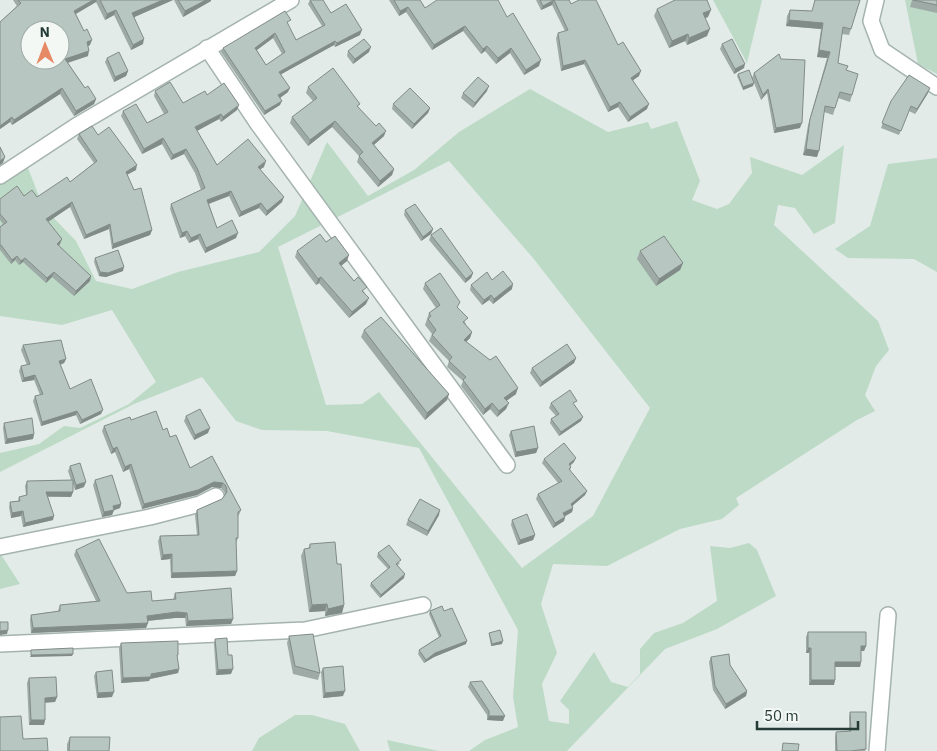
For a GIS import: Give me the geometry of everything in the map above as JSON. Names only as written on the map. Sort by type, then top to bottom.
[{"type":"street","points":[[0,176],[76,126],[207,48],[268,5],[291,0]]},
{"type":"street","points":[[876,0],[871,21],[882,50],[937,87]]},
{"type":"street","points":[[207,48],[258,124],[507,465]]},
{"type":"street","points":[[0,547],[150,518],[200,504],[216,496]]},
{"type":"street","points":[[0,644],[305,630],[423,605]]},
{"type":"street","points":[[878,751],[888,615]]},
{"type":"green space","points":[[713,0],[762,0],[747,63]]},
{"type":"green space","points":[[905,0],[937,0],[937,74],[918,64]]},
{"type":"green space","points":[[530,89],[608,132],[648,122],[651,129],[677,121],[700,181],[692,200],[717,209],[729,204],[752,173],[750,157],[802,175],[844,145],[835,223],[814,234],[795,208],[778,205],[774,225],[878,321],[889,350],[876,366],[865,395],[875,411],[857,420],[736,498],[739,505],[722,519],[680,529],[607,566],[553,564],[541,604],[557,653],[542,684],[549,721],[569,724],[569,710],[560,701],[594,652],[611,682],[628,687],[640,674],[640,649],[654,633],[683,623],[717,601],[710,546],[730,548],[749,543],[757,550],[776,596],[717,629],[665,649],[567,751],[469,751],[485,740],[518,727],[513,697],[518,630],[419,448],[327,431],[262,430],[236,421],[202,377],[134,404],[0,472],[0,453],[39,444],[64,426],[80,428],[129,404],[156,382],[112,310],[62,325],[0,316],[0,178],[25,160],[43,207],[76,241],[96,281],[132,289],[178,272],[259,252],[295,216],[327,142],[368,196],[414,170],[459,132]],"holes":[[[449,161],[533,258],[650,408],[593,516],[522,568],[379,392],[362,404],[326,405],[278,247]]]},
{"type":"green space","points":[[937,158],[937,272],[914,259],[848,258],[835,249],[870,226],[888,164]]},
{"type":"green space","points":[[0,553],[20,584],[0,589]]},
{"type":"green space","points":[[295,715],[312,715],[345,724],[360,751],[252,751],[259,738]]},
{"type":"green space","points":[[387,740],[439,751],[390,751]]},
{"type":"building","points":[[18,0],[93,0],[74,11],[84,31],[87,29],[92,40],[87,42],[89,51],[70,57],[70,20],[20,20],[20,70],[70,70],[70,66],[85,88],[88,86],[96,99],[76,111],[62,88],[14,120],[12,117],[0,126],[0,22],[21,3]]},
{"type":"building","points":[[100,0],[163,0],[132,13],[144,39],[133,45],[116,10],[107,14]]},
{"type":"building","points":[[178,0],[206,0],[185,11]]},
{"type":"building","points":[[310,0],[323,0],[331,13],[346,4],[362,30],[337,43],[335,41],[279,72],[290,88],[278,95],[282,101],[265,111],[223,48],[285,11],[291,20],[287,22],[296,40],[325,25]],"holes":[[[275,33],[285,52],[266,65],[255,48]]]},
{"type":"building","points":[[394,0],[420,0],[425,8],[437,0],[498,0],[507,17],[513,13],[541,60],[526,70],[511,48],[498,58],[487,46],[483,49],[465,26],[434,45],[408,7],[400,11]]},
{"type":"building","points":[[540,0],[554,0],[543,6]]},
{"type":"building","points":[[554,0],[569,0],[571,4],[579,0],[596,0],[618,45],[623,42],[641,71],[631,78],[649,104],[630,117],[620,102],[610,107],[585,60],[563,66],[558,33],[568,30]]},
{"type":"building","points":[[675,0],[707,0],[711,10],[703,13],[710,29],[689,38],[688,34],[672,41],[657,9]]},
{"type":"building","points":[[815,0],[860,0],[851,29],[843,27],[838,63],[848,66],[846,70],[858,74],[852,95],[840,92],[835,108],[825,106],[819,151],[806,149],[810,119],[830,52],[819,50],[823,23],[789,20],[790,10],[812,11]]},
{"type":"building","points":[[913,0],[937,0],[937,5]]},
{"type":"building","points":[[364,39],[371,47],[355,59],[348,51]]},
{"type":"building","points":[[732,39],[745,64],[735,69],[722,44]]},
{"type":"building","points":[[119,52],[128,71],[115,77],[107,58]]},
{"type":"building","points":[[779,54],[781,59],[805,60],[802,123],[776,128],[768,89],[763,95],[754,73]]},
{"type":"building","points":[[333,68],[360,104],[357,106],[376,126],[379,123],[386,131],[372,143],[394,169],[380,181],[359,156],[363,152],[335,121],[310,140],[292,117],[317,98],[308,87]]},
{"type":"building","points":[[749,70],[754,83],[743,87],[738,74]]},
{"type":"building","points":[[909,75],[930,88],[917,109],[911,106],[901,131],[882,123],[891,101]]},
{"type":"building","points":[[478,77],[489,86],[475,103],[463,93]]},
{"type":"building","points":[[170,82],[183,103],[205,91],[207,95],[224,83],[239,105],[223,117],[221,114],[195,127],[217,165],[248,139],[266,161],[258,167],[284,197],[267,211],[261,203],[241,212],[231,191],[207,200],[217,228],[232,220],[238,233],[206,248],[200,234],[191,238],[187,231],[182,233],[171,204],[205,188],[197,168],[186,149],[173,155],[163,138],[144,149],[123,111],[136,104],[147,123],[168,112],[155,91]]},
{"type":"building","points":[[410,88],[430,108],[414,124],[393,104]]},
{"type":"building","points":[[92,126],[98,135],[109,127],[137,165],[126,172],[134,190],[141,188],[152,230],[113,244],[110,224],[86,235],[72,202],[46,219],[62,239],[57,244],[91,276],[76,291],[54,272],[47,278],[25,258],[21,261],[17,256],[12,260],[0,245],[0,227],[7,222],[0,214],[0,199],[17,186],[24,196],[32,190],[37,197],[67,177],[70,182],[97,161],[79,134]]},
{"type":"building","points":[[0,147],[5,157],[0,161]]},
{"type":"building","points":[[415,204],[433,229],[423,237],[405,210]]},
{"type":"building","points":[[441,228],[473,273],[466,279],[431,235]]},
{"type":"building","points":[[320,234],[326,242],[335,236],[349,255],[339,263],[354,281],[358,277],[367,287],[362,291],[369,298],[352,312],[321,277],[318,279],[297,251]]},
{"type":"building","points":[[664,236],[683,263],[659,279],[640,251]]},
{"type":"building","points":[[118,250],[124,267],[108,273],[100,272],[95,258]]},
{"type":"building","points":[[503,271],[513,284],[494,299],[491,295],[484,300],[471,285],[487,272],[492,280]]},
{"type":"building","points":[[440,273],[460,302],[457,307],[468,318],[463,322],[472,332],[464,340],[490,360],[496,356],[518,388],[504,398],[509,403],[499,411],[492,403],[485,409],[463,380],[466,377],[449,361],[452,357],[432,335],[436,330],[428,319],[431,316],[429,313],[440,305],[425,283]]},
{"type":"building","points":[[381,317],[449,394],[427,413],[364,330]]},
{"type":"building","points":[[61,340],[66,359],[59,361],[70,389],[91,379],[103,410],[82,420],[77,411],[42,422],[35,396],[43,394],[35,375],[24,378],[21,366],[30,364],[23,345]]},
{"type":"building","points":[[567,344],[576,358],[542,382],[532,368]]},
{"type":"building","points":[[570,390],[577,401],[573,403],[583,417],[561,432],[551,419],[559,414],[551,403]]},
{"type":"building","points":[[200,409],[210,428],[195,435],[186,416]]},
{"type":"building","points":[[156,411],[163,430],[167,428],[170,437],[176,435],[190,468],[212,456],[241,510],[238,512],[238,538],[236,538],[237,571],[172,573],[172,554],[163,555],[160,536],[199,535],[197,510],[222,499],[227,492],[226,486],[223,483],[214,482],[198,490],[144,504],[131,464],[125,467],[117,447],[113,449],[104,426],[130,417],[131,420]]},
{"type":"building","points":[[32,418],[34,434],[7,439],[4,423]]},
{"type":"building","points":[[534,426],[538,448],[516,452],[511,431]]},
{"type":"building","points":[[564,443],[576,458],[569,464],[571,467],[569,469],[587,491],[571,504],[573,508],[563,513],[565,517],[555,523],[538,494],[562,481],[544,459]]},
{"type":"building","points":[[80,463],[86,482],[76,485],[70,466]]},
{"type":"building","points":[[112,475],[121,504],[113,506],[114,510],[104,512],[95,480]]},
{"type":"building","points":[[73,480],[73,492],[46,492],[54,516],[25,523],[23,511],[12,513],[10,502],[20,501],[19,497],[27,495],[27,481]]},
{"type":"building","points":[[420,499],[440,510],[428,531],[408,520]]},
{"type":"building","points":[[527,514],[535,535],[520,540],[512,520]]},
{"type":"building","points":[[99,539],[127,593],[151,591],[152,601],[176,599],[175,593],[231,588],[233,619],[188,621],[187,613],[177,612],[147,616],[148,623],[33,628],[31,615],[60,611],[60,605],[100,601],[76,550]]},
{"type":"building","points":[[335,542],[337,564],[341,564],[344,605],[328,609],[327,604],[312,605],[304,549],[310,548],[310,544]]},
{"type":"building","points":[[389,545],[401,560],[396,564],[405,574],[381,595],[371,583],[390,567],[378,553]]},
{"type":"building","points":[[442,606],[444,611],[452,608],[467,641],[435,653],[426,660],[419,650],[441,636],[430,611]]},
{"type":"building","points":[[0,622],[8,622],[8,630],[0,631]]},
{"type":"building","points":[[500,630],[503,641],[492,644],[489,633]]},
{"type":"building","points":[[808,632],[866,632],[866,646],[861,646],[861,662],[835,662],[835,680],[811,680],[811,648],[808,648]]},
{"type":"building","points":[[313,634],[320,673],[295,666],[289,636]]},
{"type":"building","points":[[227,638],[228,655],[232,655],[233,669],[218,670],[215,639]]},
{"type":"building","points":[[178,641],[179,669],[151,674],[151,677],[123,678],[121,643]]},
{"type":"building","points":[[73,648],[73,654],[31,655],[31,650]]},
{"type":"building","points":[[729,654],[730,665],[747,691],[726,704],[715,686],[711,657]]},
{"type":"building","points":[[343,666],[345,691],[325,693],[323,668]]},
{"type":"building","points":[[112,670],[114,692],[98,693],[96,672]]},
{"type":"building","points":[[56,677],[57,697],[45,698],[45,720],[31,720],[29,678]]},
{"type":"building","points":[[482,681],[505,716],[489,716],[489,711],[470,682]]},
{"type":"building","points":[[850,712],[866,712],[866,749],[837,751],[836,732],[851,731]]},
{"type":"building","points":[[21,716],[23,739],[47,738],[48,751],[0,751],[0,717]]},
{"type":"building","points":[[70,737],[110,737],[109,751],[69,751]]},
{"type":"building","points":[[783,743],[799,744],[798,751],[782,751]]}]
